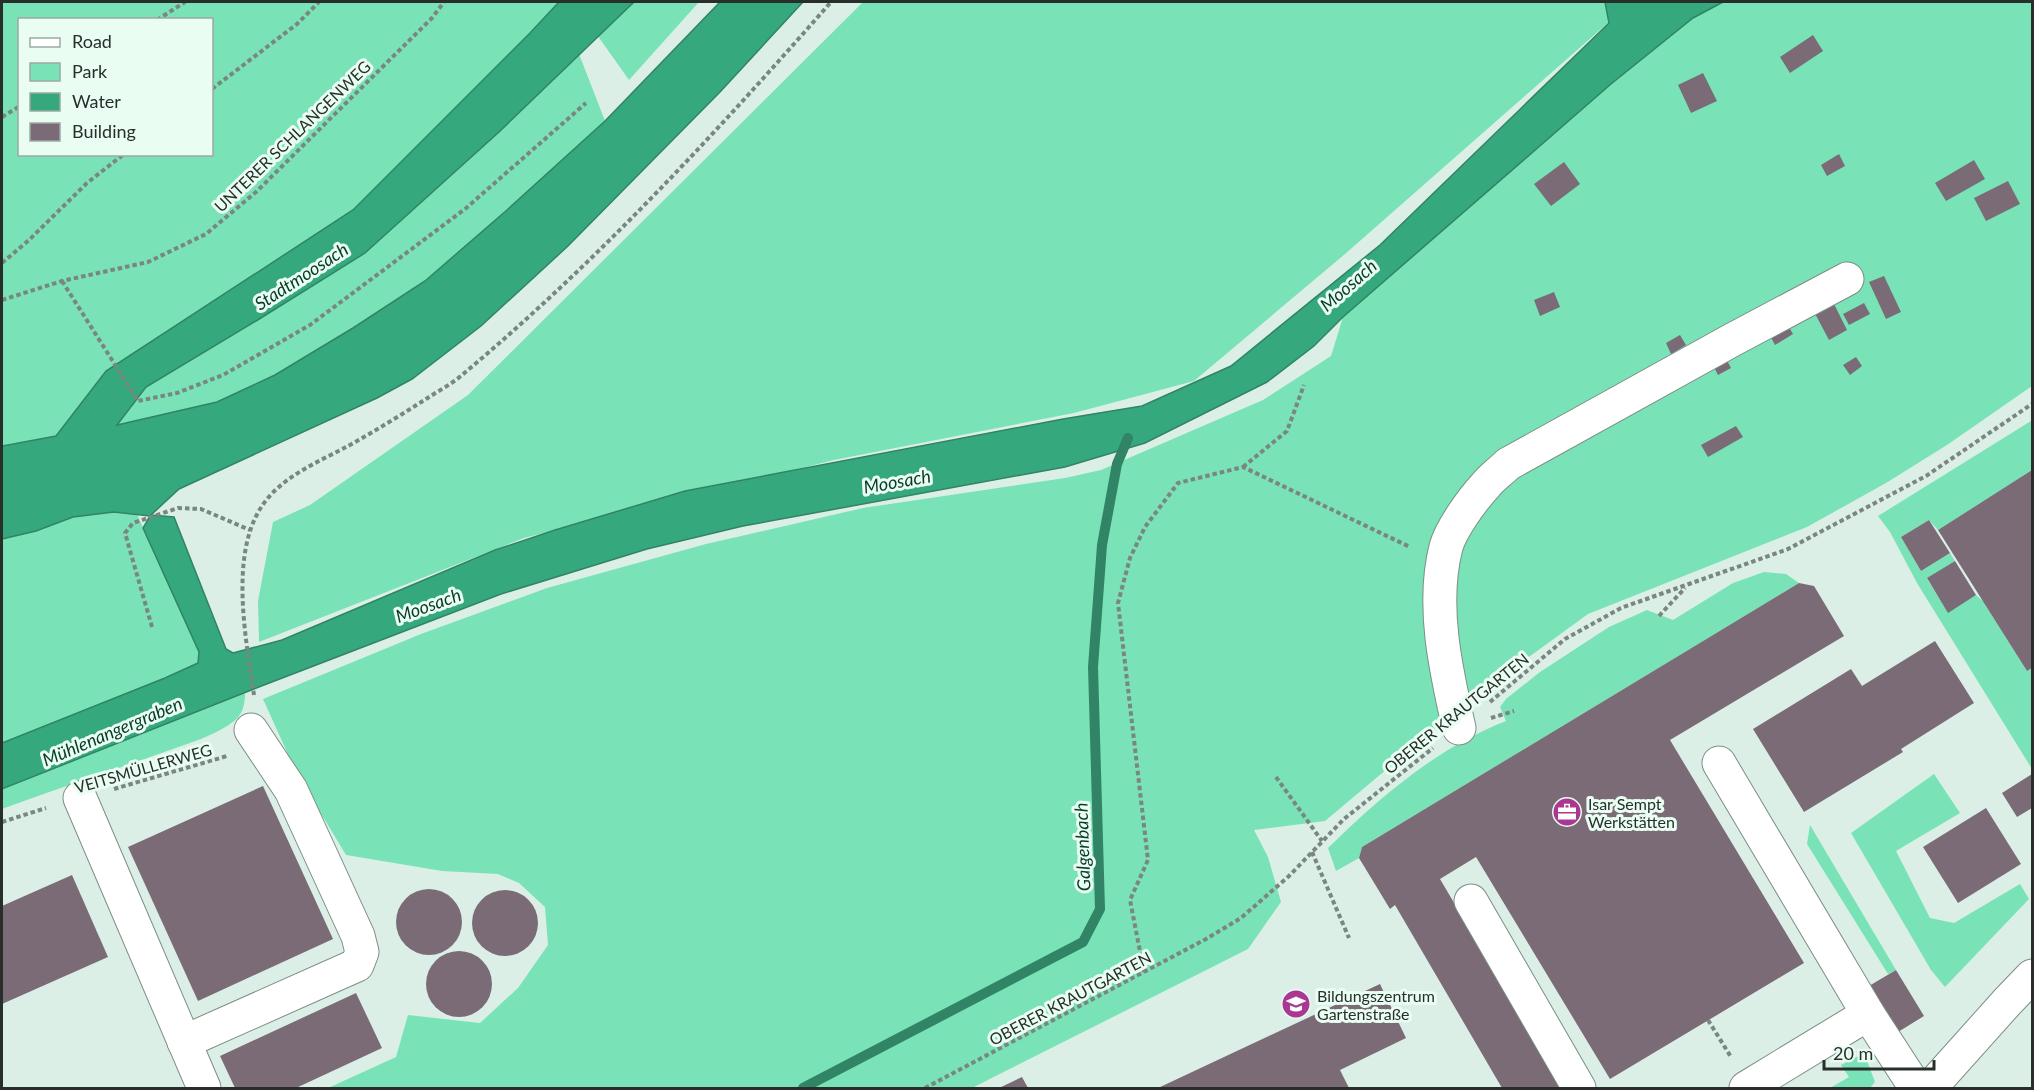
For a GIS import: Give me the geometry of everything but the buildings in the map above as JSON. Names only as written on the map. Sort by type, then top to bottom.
[{"type":"street","points":[[1459,728],[1445,665],[1439,586],[1446,545],[1462,517],[1485,485],[1508,464],[1847,279]]},
{"type":"street","points":[[184,1042],[357,965],[362,952],[358,936],[291,790],[253,715]]},
{"type":"street","points":[[1719,763],[1868,1014],[1916,1089]]},
{"type":"street","points":[[80,798],[204,1089]]},
{"type":"street","points":[[1472,901],[1579,1089]]},
{"type":"street","points":[[1930,1089],[2032,976]]},
{"type":"street","points":[[1746,1089],[1868,1014]]},
{"type":"path","points":[[160,18],[185,2]]},
{"type":"path","points":[[213,88],[297,24],[319,2]]},
{"type":"path","name":"UNTERER SCHLANGENWEG","points":[[2,300],[62,281],[148,262],[206,234],[256,192],[432,18],[444,2]]},
{"type":"path","points":[[253,715],[242,596],[250,530],[262,505],[283,484],[304,469],[401,415],[460,377],[599,253],[741,104],[831,2]]},
{"type":"path","points":[[62,281],[138,401],[177,393],[223,375],[310,325],[465,209],[586,103]]},
{"type":"path","points":[[2,117],[18,107]]},
{"type":"path","points":[[2,263],[87,183],[121,156]]},
{"type":"path","points":[[1144,972],[1130,900],[1148,860],[1118,603],[1130,558],[1145,527],[1178,483],[1243,467],[1287,431],[1304,385]]},
{"type":"path","name":"OBERER KRAUTGARTEN","points":[[925,1089],[1241,918],[1289,876],[1344,819],[1459,728],[1565,639],[1621,608],[1686,587],[1788,549],[1926,476],[2032,404]]},
{"type":"path","points":[[1243,467],[1443,562]]},
{"type":"path","points":[[152,627],[125,533],[133,524],[178,508],[201,509],[250,530]]},
{"type":"path","points":[[1659,616],[1686,587]]},
{"type":"path","name":"VEITSMÜLLERWEG","points":[[2,822],[225,758],[253,715]]},
{"type":"path","points":[[1276,777],[1322,841]]},
{"type":"path","points":[[1312,852],[1349,938]]},
{"type":"green space","points":[[2,2],[570,2],[562,10],[605,121],[425,281],[353,328],[275,375],[217,402],[116,425],[2,446]]},
{"type":"green space","points":[[624,2],[699,2],[629,80],[595,32]]},
{"type":"green space","points":[[863,2],[1605,2],[1609,22],[1345,254],[1194,381],[1074,413],[834,460],[524,538],[259,642],[258,601],[273,522],[310,505],[468,395]]},
{"type":"green space","points":[[1723,2],[2032,2],[2032,386],[1947,445],[1886,483],[1807,527],[1588,614],[1468,701],[1325,821],[1254,830],[1268,857],[1281,902],[1248,949],[972,1088],[328,1088],[396,1057],[408,1015],[480,1023],[518,988],[548,945],[545,907],[519,883],[498,874],[442,871],[346,855],[296,772],[263,699],[421,634],[547,588],[706,544],[863,508],[1065,478],[1101,470],[1263,400],[1331,356],[1343,317],[1611,84],[1693,18]]},
{"type":"green space","points":[[2031,421],[2032,470],[1938,530],[1929,520],[1901,537],[1921,571],[1950,553],[1955,561],[1927,579],[1948,612],[1976,595],[1983,601],[2027,671],[2032,668],[2032,769],[1917,583],[1890,532],[1878,516]]},
{"type":"green space","points":[[114,512],[137,514],[199,652],[198,663],[2,743],[2,539],[36,531],[73,517]]},
{"type":"green space","points":[[1764,572],[1786,574],[1799,583],[1362,847],[1359,858],[1336,871],[1328,848],[1368,810],[1433,760],[1456,745],[1506,721],[1500,707],[1506,699],[1540,672],[1609,627],[1647,610],[1673,620],[1733,583]]},
{"type":"green space","points":[[245,693],[240,715],[211,735],[2,809],[2,789]]},
{"type":"green space","points":[[1934,774],[1960,813],[1896,851],[1930,918],[1954,923],[2020,884],[2029,899],[1945,987],[1931,970],[1851,833]]},
{"type":"green space","points":[[1810,825],[1896,970],[1888,974],[1807,844]]},
{"type":"green space","points":[[1864,1053],[1875,1082],[1870,1088],[1830,1088],[1849,1077],[1841,1065]]},
{"type":"water","points":[[559,2],[634,2],[499,132],[365,253],[146,387],[117,425],[217,402],[275,375],[425,281],[605,121],[720,2],[803,2],[720,92],[568,246],[481,326],[412,379],[377,398],[179,489],[151,515],[174,517],[226,649],[233,653],[282,640],[495,550],[685,491],[1142,406],[1231,366],[1380,245],[1609,23],[1605,2],[1723,2],[1693,18],[1611,84],[1343,317],[1314,346],[1267,382],[1145,443],[1065,467],[743,526],[647,549],[501,594],[2,789],[2,743],[198,663],[199,652],[143,528],[150,516],[114,512],[73,517],[36,531],[2,539],[2,446],[56,436],[106,371],[353,210]]},
{"type":"waterway","name":"Galgenbach","points":[[803,1088],[1083,942],[1100,909],[1093,667],[1102,545],[1117,464],[1128,438]]},
{"type":"place","name":"Isar Sempt Werkstätten","points":[[1567,812]]},
{"type":"place","name":"Bildungszentrum Gartenstraße","points":[[1296,1004]]},
{"type":"water label","name":"Stadtmoosach","points":[[301,276]]},
{"type":"water label","name":"Moosach","points":[[1348,285]]},
{"type":"water label","name":"Moosach","points":[[897,481]]},
{"type":"water label","name":"Moosach","points":[[428,605]]},
{"type":"water label","name":"Mühlenangergraben","points":[[112,731]]}]
